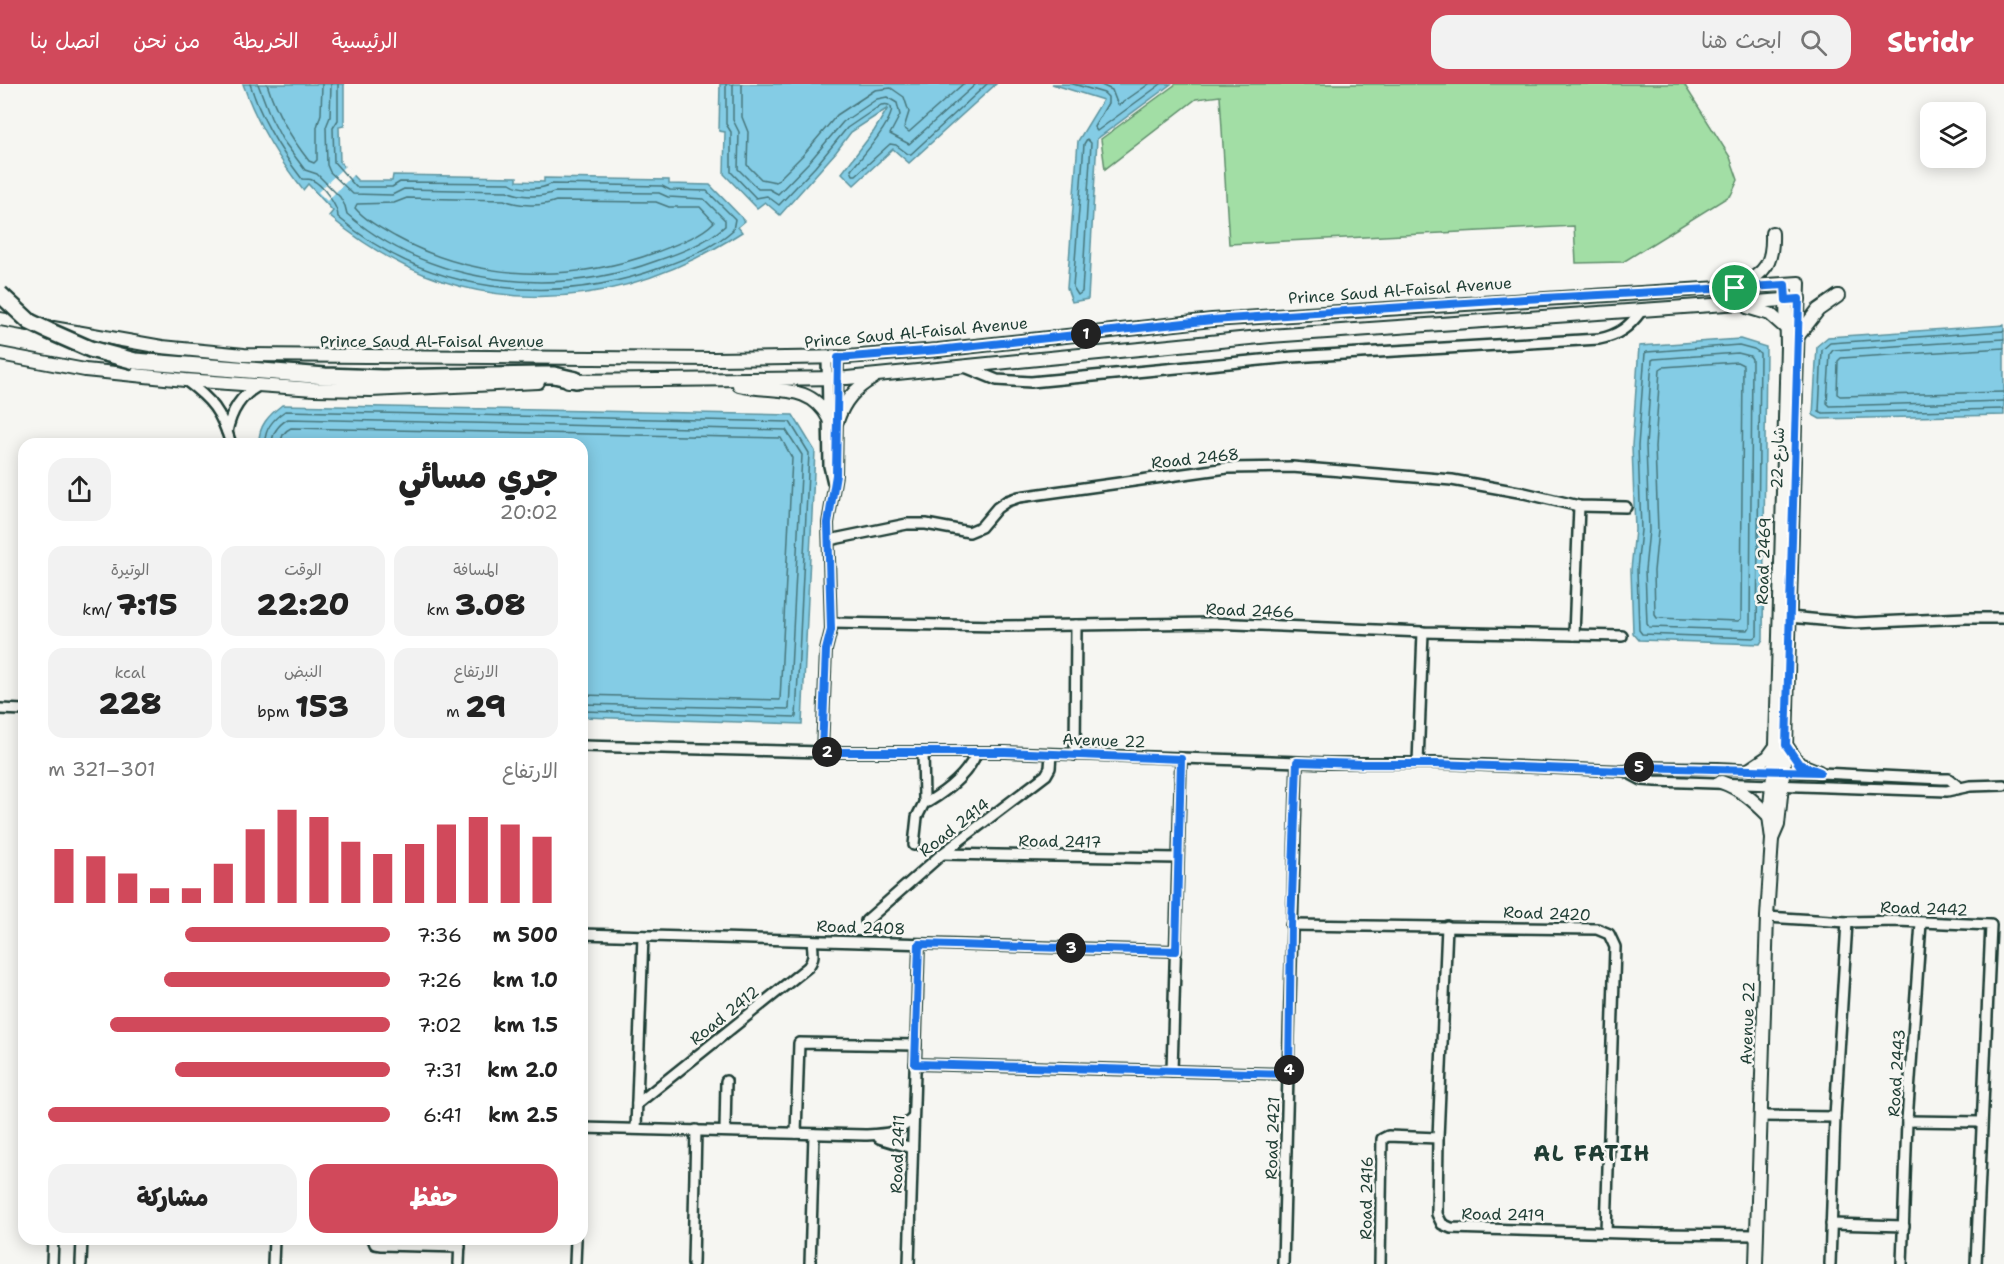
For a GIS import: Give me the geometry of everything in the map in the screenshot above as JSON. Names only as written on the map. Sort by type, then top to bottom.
[{"type":"main road","points":[[0,294],[30,322],[90,349],[135,361],[325,376],[382,378],[542,375],[576,380]]},
{"type":"street","points":[[1735,288],[1751,280],[1766,267],[1773,248],[1772,232]]},
{"type":"street","name":"Prince Saud Al-Faisal Avenue","points":[[0,319],[162,347],[244,355],[832,358],[938,350],[1234,318],[1799,283],[1792,299]]},
{"type":"street","name":"Road 2469","points":[[1772,838],[1769,816],[1777,785],[1781,745],[1792,333],[1792,299],[1785,285]]},
{"type":"street","points":[[1731,304],[1770,314],[1792,333],[1838,296]]},
{"type":"street","points":[[0,354],[71,368],[185,380],[258,386],[371,390],[576,380],[833,378],[877,376],[1270,336],[1792,299]]},
{"type":"street","points":[[965,367],[998,380],[1031,382],[1292,357],[1599,339],[1617,334],[1631,324],[1641,311]]},
{"type":"street","name":"شارع 22","points":[[1789,617],[1792,333]]},
{"type":"street","points":[[822,752],[825,658],[831,630],[828,523],[834,485],[832,358]]},
{"type":"street","points":[[833,420],[851,394],[877,376]]},
{"type":"street","points":[[731,379],[742,386],[786,390],[806,395],[833,420]]},
{"type":"street","points":[[185,380],[214,404],[229,438]]},
{"type":"street","points":[[227,432],[234,408],[241,399],[258,386]]},
{"type":"street","name":"Road 2468","points":[[828,540],[907,524],[926,524],[969,532],[981,527],[1006,501],[1019,497],[1227,468],[1313,467],[1452,480],[1515,491],[1579,506],[1626,507]]},
{"type":"street","points":[[1574,635],[1579,506]]},
{"type":"street","points":[[1750,769],[1781,745],[1789,617],[1855,623],[2004,618]]},
{"type":"street","name":"Road 2466","points":[[831,623],[1002,626],[1212,623],[1423,632],[1622,636]]},
{"type":"street","points":[[1075,755],[1076,625]]},
{"type":"street","points":[[1418,763],[1423,632]]},
{"type":"street","points":[[0,709],[18,710]]},
{"type":"street","points":[[1781,745],[1799,764],[1820,772]]},
{"type":"street","name":"Avenue 22","points":[[588,746],[822,752],[977,752],[1363,764],[1418,763],[1625,771],[1640,767],[1750,769],[1949,779],[1959,788]]},
{"type":"street","points":[[914,845],[917,817],[925,801],[923,752]]},
{"type":"street","points":[[925,801],[929,802],[961,777],[969,769],[977,752]]},
{"type":"street","name":"Road 2414","points":[[866,921],[942,854],[1047,775],[1051,754]]},
{"type":"street","points":[[1172,1071],[1181,759]]},
{"type":"street","name":"Road 2421","points":[[1283,1264],[1297,762]]},
{"type":"street","name":"Avenue 22","points":[[1625,771],[1642,780],[1947,790],[1959,788]]},
{"type":"street","points":[[1721,782],[1745,794],[1769,816]]},
{"type":"street","name":"Avenue 22","points":[[1755,1264],[1767,917],[1772,838],[1778,825],[1777,785]]},
{"type":"street","points":[[1959,788],[2004,785]]},
{"type":"street","name":"Road 2417","points":[[942,854],[1178,858]]},
{"type":"street","name":"Road 2442","points":[[1767,917],[1847,922],[1898,921],[1991,925],[1976,1264]]},
{"type":"street","points":[[1830,1264],[1834,1116],[1847,922]]},
{"type":"street","name":"Road 2443","points":[[1902,1264],[1907,1121],[1921,923]]},
{"type":"street","name":"Road 2420","points":[[1291,925],[1597,929],[1609,934],[1615,947],[1606,1232]]},
{"type":"street","name":"Road 2419","points":[[1447,926],[1438,1138],[1437,1214],[1442,1224],[1452,1228],[1756,1234]]},
{"type":"street","name":"Road 2408","points":[[588,934],[1176,951]]},
{"type":"street","points":[[636,1128],[643,936]]},
{"type":"street","name":"Road 2412","points":[[637,1104],[808,967],[813,957],[812,941]]},
{"type":"street","name":"Road 2411","points":[[909,1264],[919,944]]},
{"type":"street","points":[[796,1133],[799,1043],[916,1045]]},
{"type":"street","points":[[915,1064],[1289,1074]]},
{"type":"street","points":[[725,1131],[726,1081]]},
{"type":"street","points":[[1760,1116],[1834,1116]]},
{"type":"street","points":[[588,1128],[865,1135],[890,1134],[899,1130],[913,1118]]},
{"type":"street","points":[[1907,1121],[1981,1122]]},
{"type":"street","points":[[693,1264],[696,1130]]},
{"type":"street","points":[[810,1264],[814,1134]]},
{"type":"street","points":[[865,1135],[912,1148]]},
{"type":"street","name":"Road 2416","points":[[1380,1264],[1382,1142],[1384,1137],[1438,1138]]},
{"type":"street","points":[[1831,1224],[1904,1226]]},
{"type":"street","points":[[52,1264],[53,1245]]},
{"type":"street","points":[[81,1264],[82,1245]]},
{"type":"street","points":[[273,1264],[274,1245]]},
{"type":"street","points":[[459,1264],[460,1245]]},
{"type":"street","points":[[575,1264],[576,1245]]},
{"type":"green space","points":[[1176,84],[1684,84],[1730,157],[1738,180],[1731,195],[1623,262],[1576,263],[1574,226],[1229,244],[1220,96],[1196,99],[1105,169],[1101,139]]},
{"type":"water","points":[[243,84],[344,84],[344,126],[339,127],[340,162],[358,181],[392,181],[393,175],[517,177],[517,181],[544,182],[544,178],[669,180],[669,184],[710,185],[745,221],[738,227],[742,232],[691,261],[638,281],[585,293],[532,296],[479,291],[427,275],[377,251],[329,216],[333,211],[308,184],[303,190],[268,140]]},
{"type":"water","points":[[720,84],[996,84],[909,163],[893,149],[854,185],[842,173],[874,131],[888,108],[851,132],[780,215],[765,202],[757,208],[724,174],[725,132],[719,131]]},
{"type":"water","points":[[1052,84],[1171,84],[1097,139],[1088,299],[1072,302],[1067,288],[1078,141],[1103,100]]},
{"type":"water","points":[[2004,325],[2004,415],[1820,419],[1813,415],[1817,346],[1828,337]]},
{"type":"water","points":[[1740,339],[1766,347],[1763,639],[1760,644],[1639,640],[1633,633],[1631,570],[1635,530],[1632,446],[1639,346]]},
{"type":"water","points":[[282,405],[793,415],[815,451],[802,724],[588,717],[588,438],[259,438],[265,422]]},
{"type":"pier","points":[[346,165],[355,173],[327,201],[318,192]]},
{"type":"district","name":"AL FATIH","points":[[1592,1153]]},
{"type":"route","points":[[1785,285],[1786,300],[1799,299],[1786,745],[1799,764],[1820,772],[1640,767],[1625,771],[1297,762],[1291,925],[1289,1074],[915,1064],[919,944],[1176,951],[1181,759],[1005,752],[822,752],[825,658],[831,630],[828,523],[836,475],[838,358],[938,350],[1212,320],[1525,299],[1735,288],[1785,285]]}]
